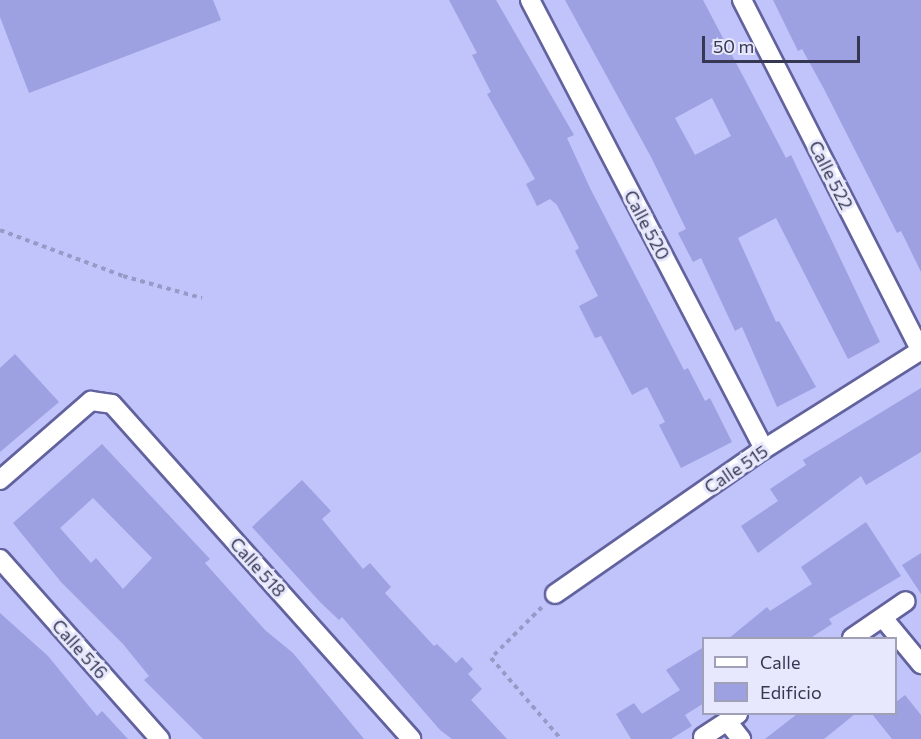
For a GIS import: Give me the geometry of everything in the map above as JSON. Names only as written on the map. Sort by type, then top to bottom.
[{"type":"street","name":"Calle 520","points":[[530,0],[764,449]]},
{"type":"street","name":"Calle 522","points":[[742,0],[921,350]]},
{"type":"street","name":"Calle 515","points":[[555,594],[764,449],[921,350]]},
{"type":"street","name":"Calle 518","points":[[0,480],[82,407],[102,399],[112,404],[411,739]]},
{"type":"street","name":"Calle 516","points":[[0,559],[160,739]]},
{"type":"street","points":[[855,637],[906,602]]},
{"type":"street","points":[[884,618],[921,664]]},
{"type":"street","points":[[702,737],[733,717],[741,739]]},
{"type":"path","points":[[0,230],[123,276],[202,298]]},
{"type":"path","points":[[555,594],[491,658],[561,739]]},
{"type":"building","points":[[0,0],[213,0],[221,20],[29,93],[0,17]]},
{"type":"building","points":[[449,0],[496,0],[574,135],[567,138],[590,188],[684,370],[688,368],[705,401],[710,398],[732,442],[681,468],[659,425],[665,422],[647,387],[632,395],[601,336],[595,338],[579,306],[598,296],[575,251],[579,248],[557,205],[550,199],[537,206],[526,184],[535,179],[487,94],[491,92],[472,55],[477,53]]},
{"type":"building","points":[[565,0],[703,0],[786,158],[791,155],[880,342],[848,359],[776,218],[738,238],[776,322],[779,321],[816,387],[777,407],[742,327],[735,331],[701,258],[693,262],[678,233],[686,229],[651,157]],"holes":[[[712,98],[731,136],[695,155],[675,118]]]},
{"type":"building","points":[[773,0],[921,0],[921,272],[901,231],[897,233],[824,89],[802,49],[798,51]]},
{"type":"building","points":[[15,354],[59,402],[0,452],[0,368]]},
{"type":"building","points":[[921,388],[921,452],[866,485],[861,476],[758,553],[741,526],[778,501],[770,489],[806,465],[803,460]]},
{"type":"building","points":[[102,444],[210,559],[205,563],[265,630],[293,653],[364,739],[203,739],[144,680],[149,676],[123,644],[61,582],[13,523]],"holes":[[[93,498],[152,558],[123,589],[96,558],[91,563],[60,528]]]},
{"type":"building","points":[[302,480],[331,511],[322,519],[363,569],[370,563],[391,587],[385,593],[434,646],[437,644],[456,663],[462,657],[473,669],[468,674],[482,689],[471,700],[507,739],[452,739],[440,730],[342,617],[339,620],[320,602],[252,527]]},
{"type":"building","points":[[866,522],[901,576],[829,619],[832,624],[812,637],[730,637],[767,607],[770,611],[812,584],[801,567]]},
{"type":"building","points":[[921,553],[921,594],[902,565]]},
{"type":"building","points":[[0,613],[48,656],[97,716],[102,711],[128,739],[0,739]]},
{"type":"building","points":[[702,648],[702,704],[685,715],[692,726],[671,739],[631,739],[616,714],[634,703],[642,714],[680,690],[666,670]]},
{"type":"building","points":[[905,695],[921,715],[921,739],[892,739],[873,715],[897,715],[897,701]]},
{"type":"building","points":[[796,715],[854,715],[824,739],[765,739]]}]
